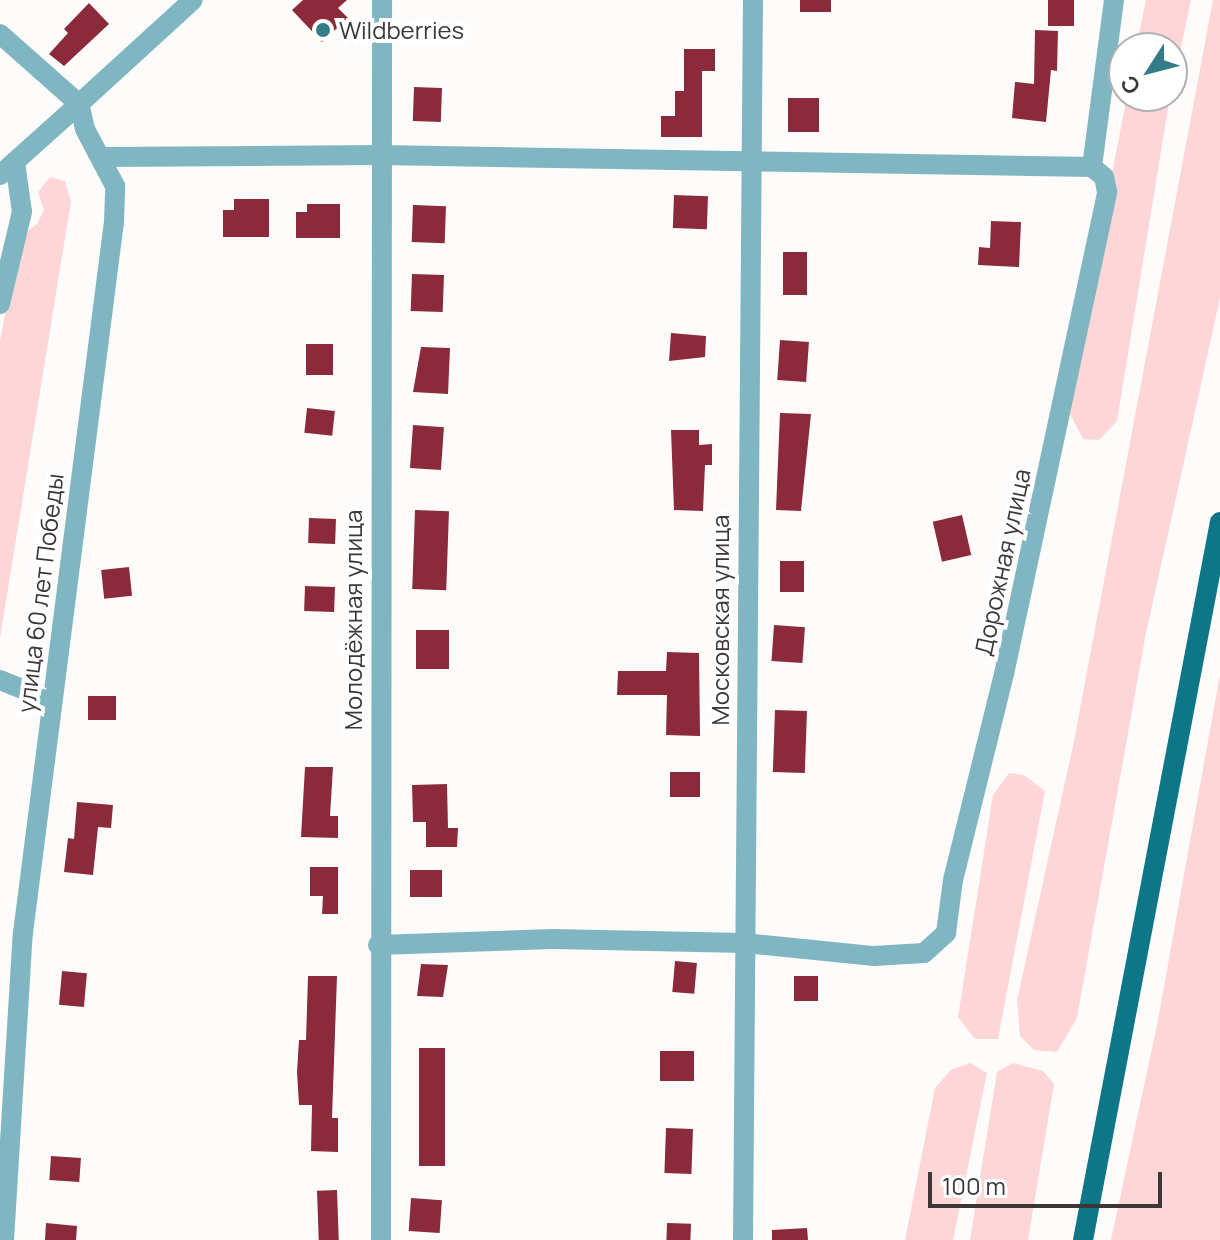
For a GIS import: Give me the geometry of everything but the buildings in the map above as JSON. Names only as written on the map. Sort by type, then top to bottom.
[{"type":"main road","points":[[1083,1240],[1220,522]]},
{"type":"street","points":[[0,304],[22,212],[8,169],[193,0]]},
{"type":"street","name":"Молодёжная улица","points":[[381,1240],[378,945],[382,0]]},
{"type":"street","name":"Московская улица","points":[[743,1240],[749,162],[753,0]]},
{"type":"street","name":"Дорожная улица","points":[[378,945],[553,939],[745,943],[874,956],[924,953],[946,933],[953,880],[1004,674],[1107,192],[1104,177],[1092,167],[1114,0]]},
{"type":"street","points":[[0,34],[79,104]]},
{"type":"street","name":"улица 60 лет Победы","points":[[4,1240],[23,933],[114,222],[115,186],[85,129],[79,104]]},
{"type":"street","points":[[102,157],[380,155],[1092,167]]},
{"type":"street","points":[[0,680],[52,701]]},
{"type":"shaded area","points":[[1146,0],[1191,0],[1184,32],[1139,32]]},
{"type":"shaded area","points":[[1213,0],[1220,0],[1220,298],[1145,638],[1077,1018],[1057,1052],[1034,1050],[1020,1036],[1017,1000],[1073,746]]},
{"type":"shaded area","points":[[1124,112],[1167,112],[1117,421],[1099,440],[1083,439],[1067,408]]},
{"type":"shaded area","points":[[50,177],[65,181],[71,201],[0,638],[0,342],[19,237],[37,224],[44,210],[38,192]]},
{"type":"shaded area","points":[[1220,674],[1220,1240],[1111,1240],[1158,1020]]},
{"type":"shaded area","points":[[1009,773],[1024,775],[1045,791],[998,1039],[975,1039],[958,1017],[993,795]]},
{"type":"shaded area","points":[[970,1063],[987,1073],[953,1240],[905,1240],[935,1088],[951,1070]]},
{"type":"shaded area","points":[[1013,1063],[1043,1071],[1054,1084],[1028,1240],[970,1240],[997,1072]]},
{"type":"place","name":"Wildberries","points":[[323,30]]}]
